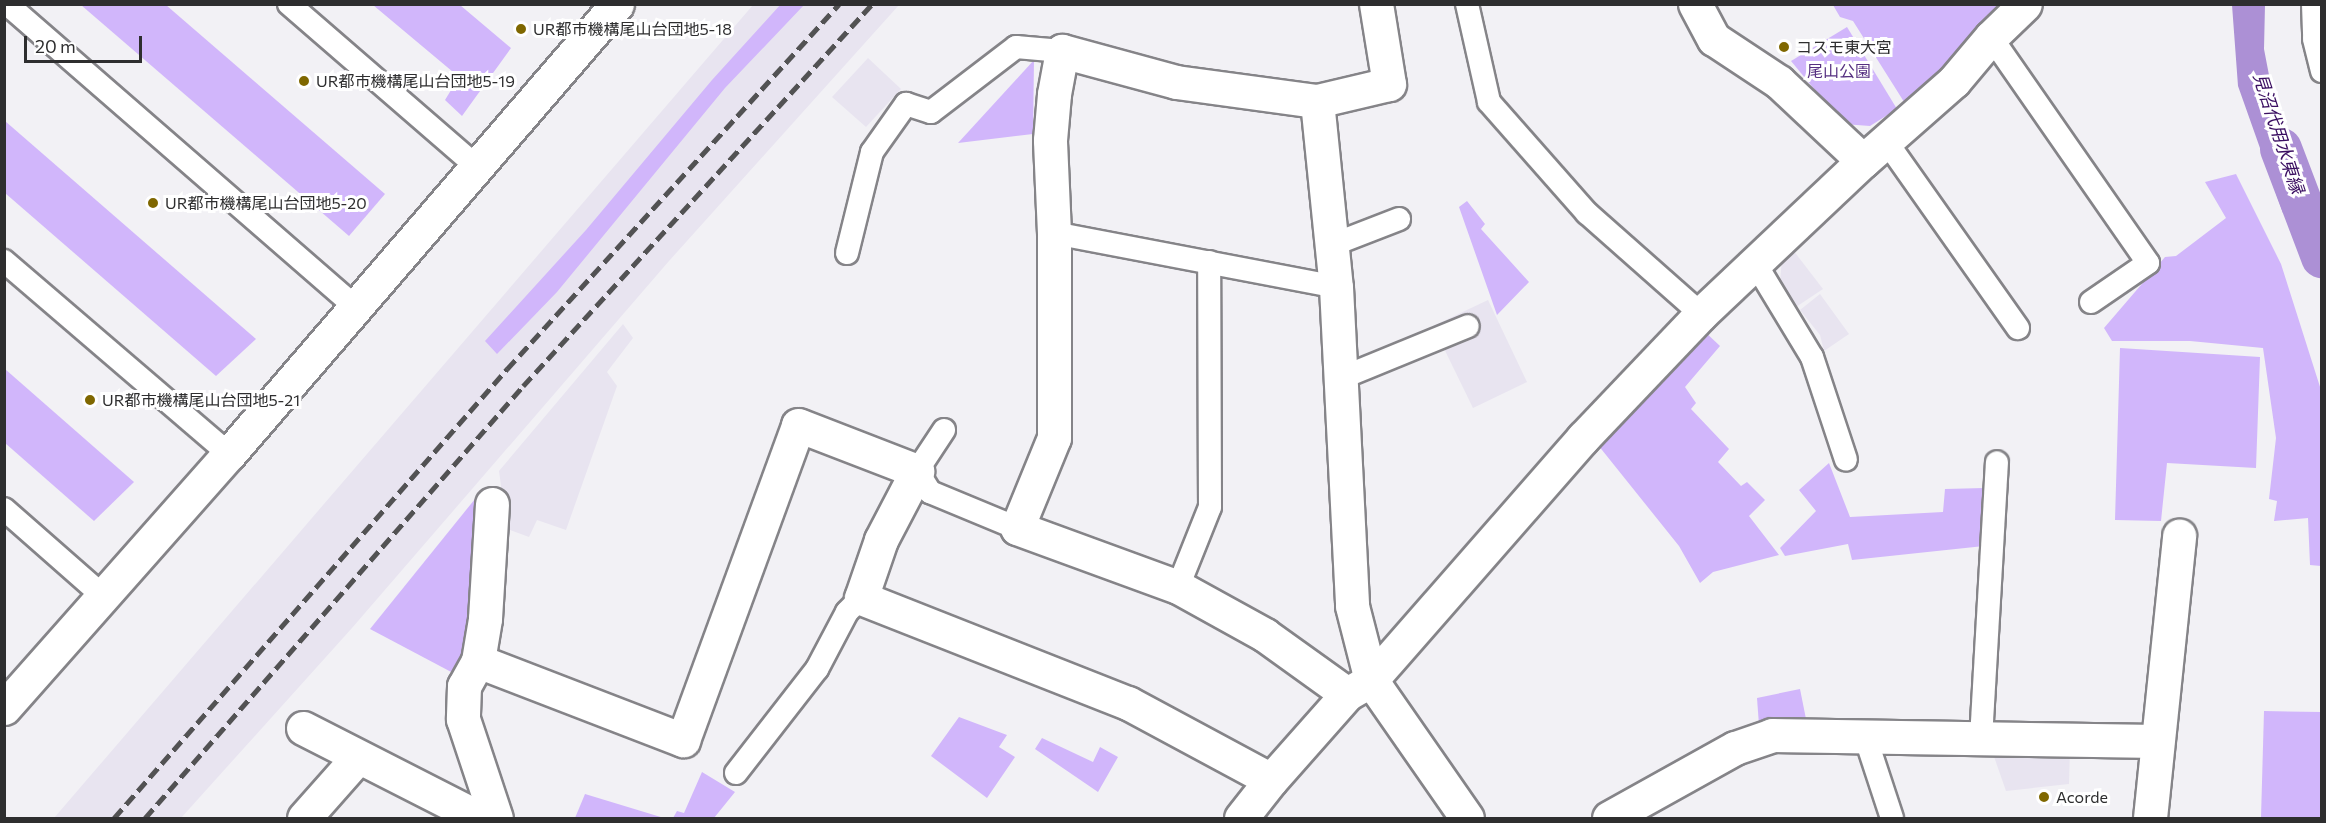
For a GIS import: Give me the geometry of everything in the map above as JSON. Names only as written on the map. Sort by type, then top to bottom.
[{"type":"street","points":[[1376,4],[1389,84],[1317,101],[1176,82],[1062,51],[1054,94],[1050,140],[1054,233],[1054,438],[1017,528],[1178,587],[1359,687],[1467,819]]},
{"type":"street","points":[[1695,4],[1714,39],[1779,82],[1875,151]]},
{"type":"street","points":[[1241,819],[1271,780],[1359,687],[1583,438],[1701,314],[1875,151],[1954,81],[1991,37],[2025,4]]},
{"type":"street","points":[[4,708],[229,454],[477,167],[603,9]]},
{"type":"street","points":[[1317,101],[1336,288],[1352,606],[1359,687]]},
{"type":"street","points":[[478,661],[683,740],[798,425],[917,471],[881,540],[861,598],[1128,703],[1271,780]]},
{"type":"street","points":[[492,504],[485,619],[478,661],[464,686],[463,719],[496,819]]},
{"type":"street","points":[[2150,819],[2179,536]]},
{"type":"street","points":[[303,728],[480,819]]},
{"type":"street","points":[[1609,819],[1735,748],[1772,735],[1866,739],[2157,741]]},
{"type":"street","points":[[304,819],[358,757]]},
{"type":"lane","points":[[7,4],[355,307]]},
{"type":"lane","points":[[289,4],[477,167]]},
{"type":"lane","points":[[1467,4],[1489,102],[1587,213],[1701,314]]},
{"type":"lane","points":[[2313,4],[2314,39],[2322,71]]},
{"type":"lane","points":[[1991,37],[2148,263],[2091,302]]},
{"type":"lane","points":[[847,253],[872,152],[906,104],[931,111],[1016,47],[1062,51]]},
{"type":"lane","points":[[1875,151],[2018,328]]},
{"type":"lane","points":[[1332,245],[1399,219]]},
{"type":"lane","points":[[1054,233],[1336,288]]},
{"type":"lane","points":[[4,261],[229,454]]},
{"type":"lane","points":[[1178,587],[1210,507],[1209,262]]},
{"type":"lane","points":[[1755,263],[1812,357],[1846,460]]},
{"type":"lane","points":[[1339,379],[1468,326]]},
{"type":"lane","points":[[944,430],[917,471],[930,492],[1017,528]]},
{"type":"lane","points":[[1981,739],[1997,462]]},
{"type":"lane","points":[[4,509],[103,596]]},
{"type":"lane","points":[[736,773],[817,669],[847,612],[861,598]]},
{"type":"lane","points":[[1866,739],[1892,819]]},
{"type":"shaded area","points":[[753,5],[899,5],[669,261],[352,628],[181,818],[54,818]]},
{"type":"shaded area","points":[[868,58],[901,89],[866,127],[832,97]]},
{"type":"shaded area","points":[[1793,250],[1823,289],[1796,307],[1780,282],[1782,259]]},
{"type":"shaded area","points":[[1820,294],[1849,334],[1824,351],[1820,335],[1800,310]]},
{"type":"shaded area","points":[[1488,300],[1527,382],[1473,408],[1433,326]]},
{"type":"shaded area","points":[[623,324],[633,338],[607,372],[617,386],[566,530],[537,520],[529,537],[507,529],[499,471]]},
{"type":"shaded area","points":[[1991,748],[2070,748],[2069,784],[2006,791]]},
{"type":"green space","points":[[781,4],[804,5],[725,88],[557,292],[497,354],[485,341],[586,230],[712,80]]},
{"type":"green space","points":[[81,5],[166,5],[385,194],[349,236]]},
{"type":"green space","points":[[373,5],[460,5],[511,48],[462,116],[445,100],[459,77]]},
{"type":"green space","points":[[1833,5],[2004,5],[1906,105],[1853,21],[1840,17]]},
{"type":"green space","name":"尾山公園","points":[[1847,27],[1897,109],[1870,126],[1843,124],[1791,61]]},
{"type":"green space","points":[[1034,60],[1033,134],[958,143]]},
{"type":"green space","points":[[4,121],[256,339],[216,376],[5,193]]},
{"type":"green space","points":[[2236,174],[2281,264],[2321,390],[2321,566],[2310,565],[2308,518],[2274,521],[2277,501],[2269,499],[2276,438],[2263,348],[2190,341],[2112,341],[2104,328],[2165,257],[2176,256],[2226,218],[2205,182]]},
{"type":"green space","points":[[1467,201],[1485,224],[1481,229],[1529,282],[1497,315],[1459,207]]},
{"type":"green space","points":[[1703,330],[1720,346],[1685,387],[1696,403],[1691,409],[1729,449],[1718,462],[1741,486],[1747,482],[1765,500],[1749,516],[1779,555],[1713,572],[1700,583],[1679,546],[1594,440]]},
{"type":"green space","points":[[2120,348],[2260,357],[2256,468],[2167,463],[2161,521],[2115,520]]},
{"type":"green space","points":[[5,369],[134,482],[94,521],[5,443]]},
{"type":"green space","points":[[1829,463],[1850,517],[1943,512],[1945,489],[1984,488],[1984,546],[1852,560],[1848,544],[1785,556],[1780,548],[1816,511],[1799,490]]},
{"type":"green space","points":[[479,494],[479,559],[463,661],[455,674],[370,629]]},
{"type":"green space","points":[[1800,689],[1807,724],[1759,725],[1757,698]]},
{"type":"green space","points":[[2264,711],[2321,712],[2321,818],[2261,818]]},
{"type":"green space","points":[[959,717],[1007,735],[999,747],[1015,757],[987,798],[931,756]]},
{"type":"green space","points":[[1042,738],[1093,762],[1100,747],[1118,757],[1098,792],[1035,749]]},
{"type":"green space","points":[[702,772],[735,792],[714,818],[673,818],[677,811],[684,813]]},
{"type":"green space","points":[[585,794],[664,818],[575,818]]},
{"type":"water","points":[[2232,5],[2265,5],[2264,49],[2273,96],[2287,137],[2313,194],[2283,213],[2238,86]]},
{"type":"waterway","name":"見沼代用水東縁","points":[[2281,149],[2322,257]]},
{"type":"railway","points":[[114,818],[507,369],[839,4]]},
{"type":"railway","points":[[145,818],[523,386],[872,4]]},
{"type":"place","name":"UR都市機構尾山台団地5-18","points":[[521,29]]},
{"type":"place","name":"コスモ東大宮","points":[[1784,47]]},
{"type":"place","name":"UR都市機構尾山台団地5-19","points":[[304,81]]},
{"type":"place","name":"UR都市機構尾山台団地5-20","points":[[153,203]]},
{"type":"place","name":"UR都市機構尾山台団地5-21","points":[[90,400]]},
{"type":"place","name":"Acorde","points":[[2044,797]]}]
